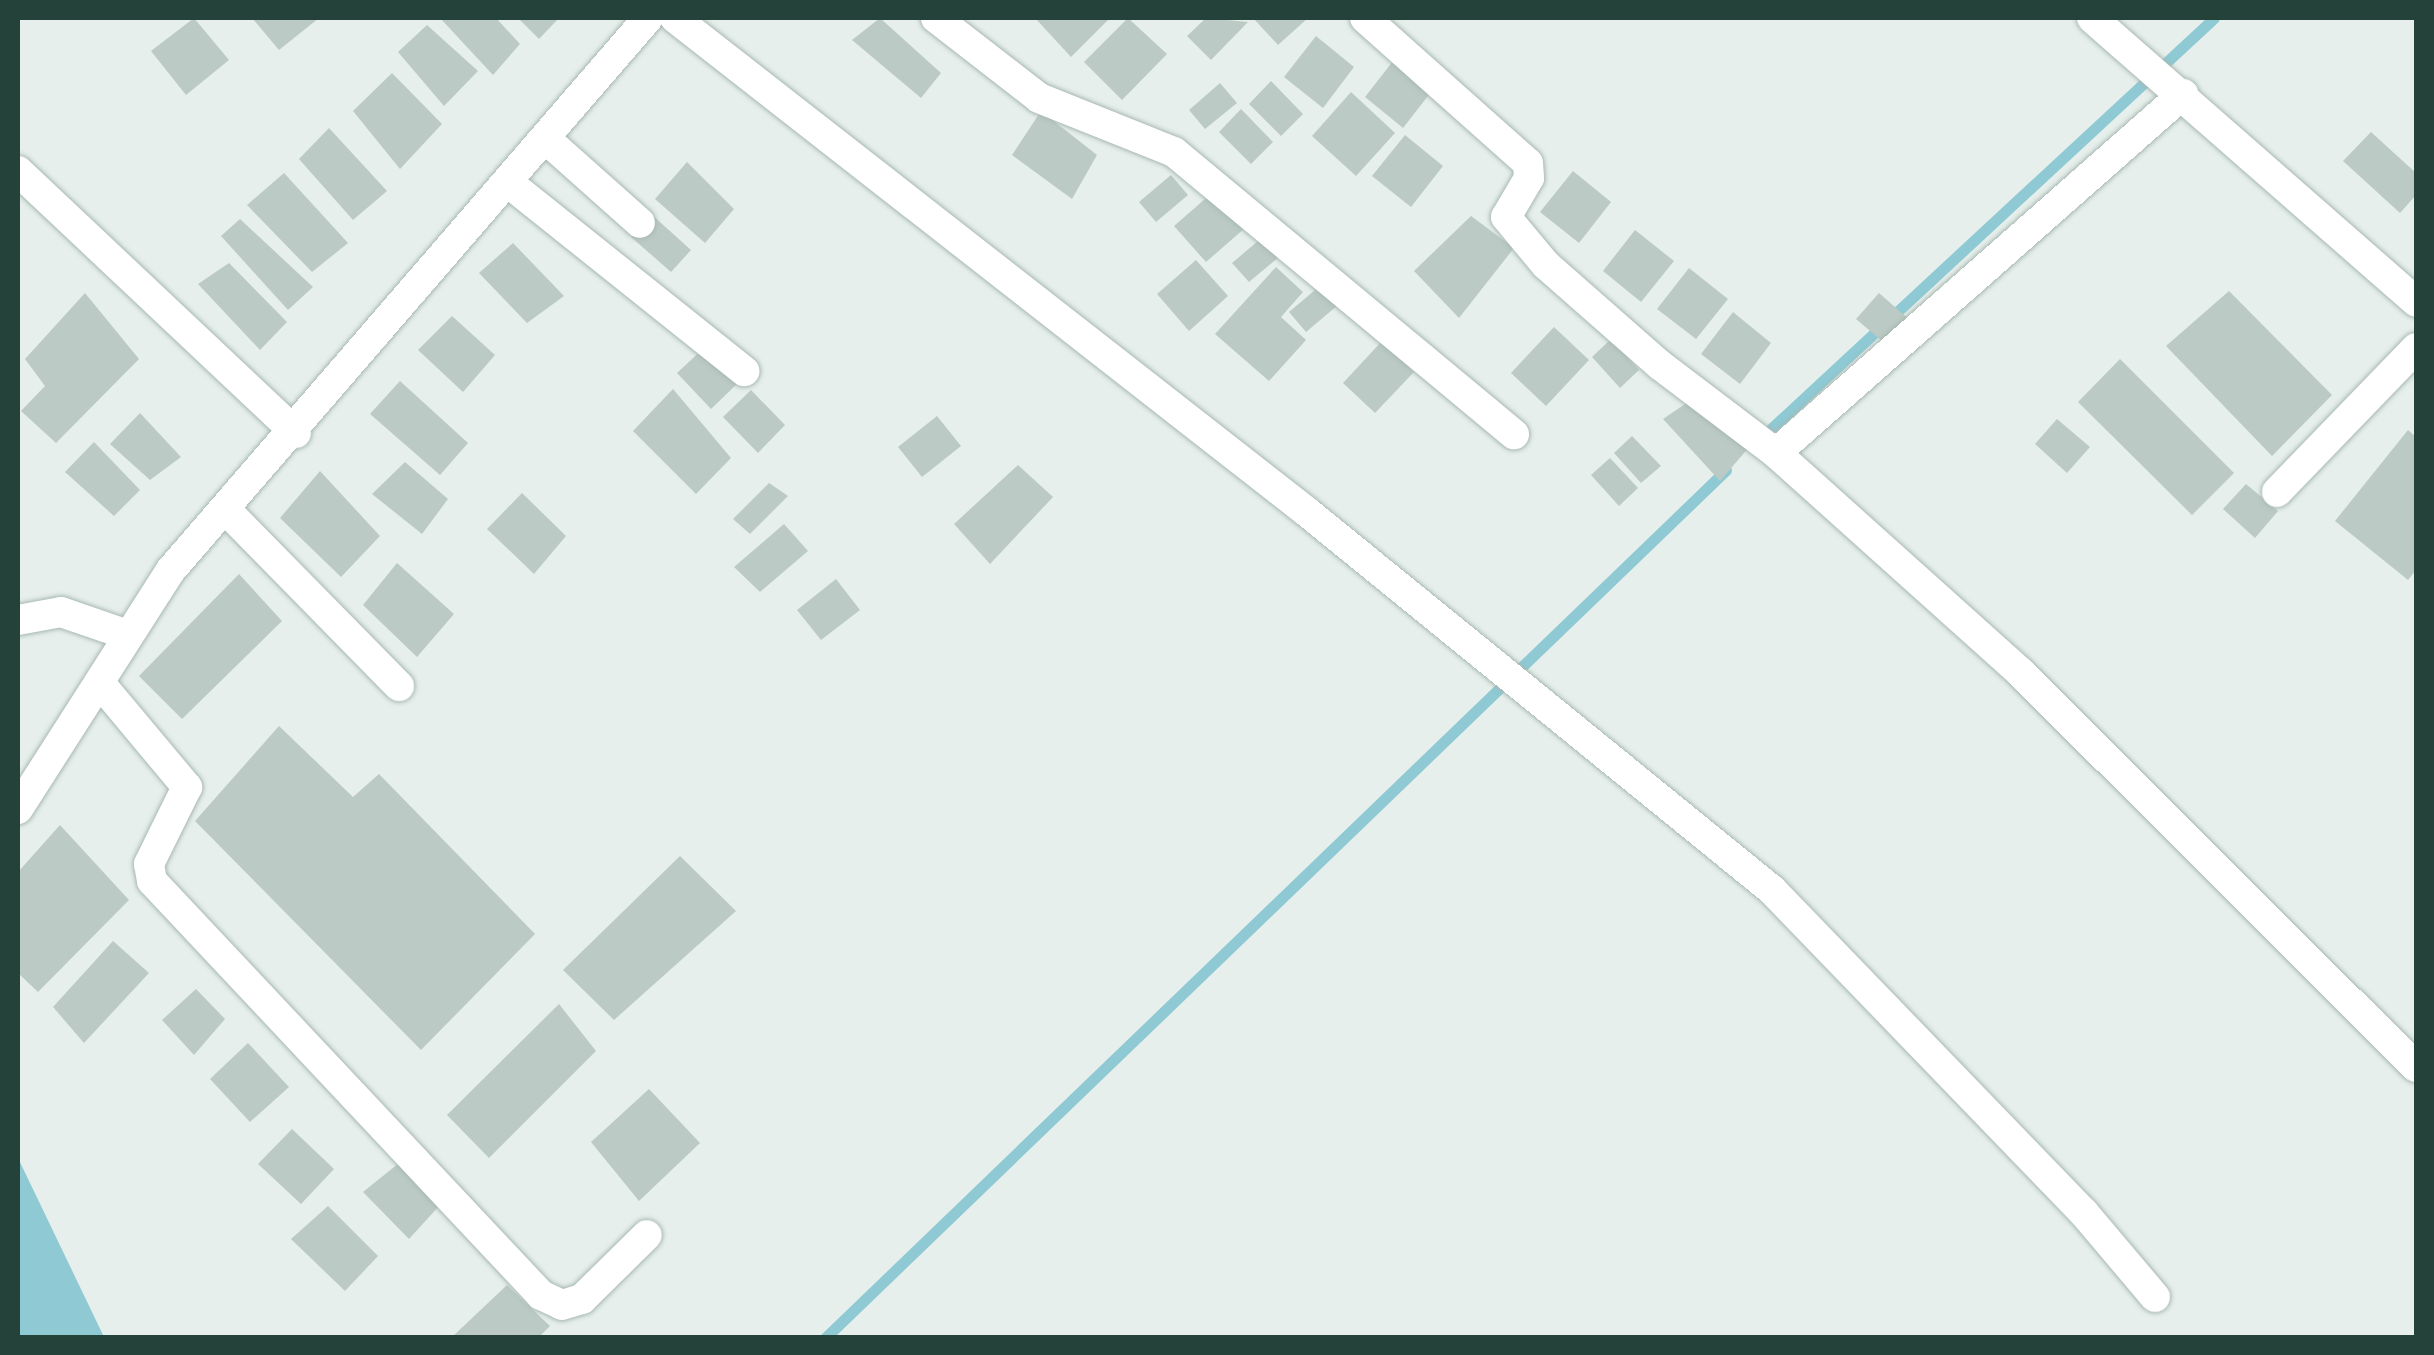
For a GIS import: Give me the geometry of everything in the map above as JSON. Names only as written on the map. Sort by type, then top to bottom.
[{"type":"street","points":[[18,809],[100,683],[125,634],[226,510],[548,140],[648,18]]},
{"type":"street","points":[[674,18],[1307,512],[1772,890],[1990,1112],[2156,1297]]},
{"type":"street","points":[[936,18],[1039,98],[1174,152],[1514,434]]},
{"type":"street","points":[[1365,18],[1528,163],[1529,178],[1506,210],[1519,239],[1635,344],[1776,452],[2021,674],[2416,1067]]},
{"type":"street","points":[[2092,18],[2416,302]]},
{"type":"street","points":[[1776,452],[2183,94]]},
{"type":"street","points":[[548,140],[640,223]]},
{"type":"street","points":[[18,171],[296,433]]},
{"type":"street","points":[[510,184],[744,371]]},
{"type":"street","points":[[2277,492],[2416,348]]},
{"type":"street","points":[[226,510],[399,686]]},
{"type":"street","points":[[18,620],[61,612],[125,634]]},
{"type":"street","points":[[100,683],[187,787],[149,864],[152,881],[541,1295],[562,1305],[582,1300],[647,1235]]},
{"type":"water","points":[[18,1158],[104,1337],[18,1337]]},
{"type":"building","points":[[194,18],[229,60],[186,95],[151,51]]},
{"type":"building","points":[[252,18],[319,18],[279,50]]},
{"type":"building","points":[[440,18],[496,18],[520,44],[493,75]]},
{"type":"building","points":[[518,18],[559,18],[539,39]]},
{"type":"building","points":[[880,18],[941,73],[921,98],[852,40]]},
{"type":"building","points":[[1035,18],[1110,18],[1071,57]]},
{"type":"building","points":[[1128,18],[1167,54],[1122,100],[1084,62]]},
{"type":"building","points":[[1206,18],[1248,22],[1211,60],[1187,36]]},
{"type":"building","points":[[1253,18],[1308,18],[1278,45]]},
{"type":"building","points":[[427,25],[478,71],[444,106],[398,52]]},
{"type":"building","points":[[1316,36],[1354,67],[1323,108],[1284,77]]},
{"type":"building","points":[[1397,56],[1435,87],[1403,128],[1365,97]]},
{"type":"building","points":[[392,73],[442,124],[400,169],[353,111]]},
{"type":"building","points":[[1271,81],[1303,114],[1281,136],[1249,104]]},
{"type":"building","points":[[1220,83],[1237,103],[1205,129],[1189,110]]},
{"type":"building","points":[[1351,92],[1395,133],[1356,176],[1312,136]]},
{"type":"building","points":[[1241,109],[1273,142],[1251,164],[1219,132]]},
{"type":"building","points":[[1041,111],[1097,155],[1072,199],[1012,155]]},
{"type":"building","points":[[329,128],[387,191],[353,220],[299,159]]},
{"type":"building","points":[[2371,132],[2416,173],[2416,195],[2400,213],[2343,161]]},
{"type":"building","points":[[1405,135],[1443,166],[1411,207],[1372,176]]},
{"type":"building","points":[[687,162],[734,209],[705,243],[655,199]]},
{"type":"building","points":[[1573,171],[1611,202],[1579,243],[1540,212]]},
{"type":"building","points":[[284,173],[348,243],[312,272],[247,205]]},
{"type":"building","points":[[1171,175],[1188,195],[1156,222],[1139,202]]},
{"type":"building","points":[[1213,192],[1245,228],[1206,262],[1174,226]]},
{"type":"building","points":[[651,214],[691,250],[671,272],[631,237]]},
{"type":"building","points":[[1471,216],[1514,248],[1459,318],[1414,271]]},
{"type":"building","points":[[240,219],[313,287],[288,310],[221,236]]},
{"type":"building","points":[[1635,230],[1674,261],[1641,302],[1603,271]]},
{"type":"building","points":[[1264,236],[1280,256],[1249,282],[1232,263]]},
{"type":"building","points":[[513,243],[564,296],[527,323],[479,273]]},
{"type":"building","points":[[1196,260],[1228,296],[1189,331],[1157,294]]},
{"type":"building","points":[[229,263],[287,322],[260,350],[198,284]]},
{"type":"building","points":[[1276,267],[1303,292],[1281,317],[1306,340],[1269,381],[1215,334]]},
{"type":"building","points":[[1689,268],[1728,299],[1696,339],[1657,309]]},
{"type":"building","points":[[1321,285],[1338,305],[1306,332],[1289,312]]},
{"type":"building","points":[[2229,291],[2332,395],[2272,456],[2166,346]]},
{"type":"building","points":[[85,293],[139,359],[56,443],[21,411],[45,386],[25,359]]},
{"type":"building","points":[[1879,293],[1911,321],[1889,347],[1856,319]]},
{"type":"building","points":[[1733,312],[1771,343],[1740,384],[1701,354]]},
{"type":"building","points":[[452,316],[495,355],[463,392],[418,350]]},
{"type":"building","points":[[1554,327],[1589,360],[1546,406],[1511,373]]},
{"type":"building","points":[[1611,339],[1639,370],[1620,388],[1592,357]]},
{"type":"building","points":[[1382,341],[1414,372],[1375,413],[1343,383]]},
{"type":"building","points":[[705,347],[739,382],[711,409],[677,373]]},
{"type":"building","points":[[2120,359],[2234,473],[2192,515],[2078,402]]},
{"type":"building","points":[[400,381],[468,443],[440,475],[370,414]]},
{"type":"building","points":[[673,389],[731,458],[696,494],[633,431]]},
{"type":"building","points":[[751,390],[785,425],[758,453],[723,417]]},
{"type":"building","points":[[1694,398],[1750,446],[1720,481],[1663,419]]},
{"type":"building","points":[[140,413],[181,457],[150,480],[110,444]]},
{"type":"building","points":[[937,416],[961,446],[922,477],[898,447]]},
{"type":"building","points":[[2057,419],[2090,447],[2067,473],[2035,444]]},
{"type":"building","points":[[2408,430],[2416,437],[2416,570],[2408,580],[2335,521]]},
{"type":"building","points":[[1632,436],[1661,466],[1641,483],[1614,453]]},
{"type":"building","points":[[94,442],[140,490],[114,516],[65,472]]},
{"type":"building","points":[[1610,458],[1638,488],[1619,506],[1591,475]]},
{"type":"building","points":[[405,462],[448,499],[422,534],[372,494]]},
{"type":"building","points":[[1018,465],[1053,497],[990,564],[954,524]]},
{"type":"building","points":[[320,471],[380,536],[341,577],[280,518]]},
{"type":"building","points":[[769,483],[788,496],[750,534],[733,519]]},
{"type":"building","points":[[2246,484],[2278,511],[2255,538],[2223,509]]},
{"type":"building","points":[[522,493],[566,536],[534,574],[487,529]]},
{"type":"building","points":[[784,524],[808,551],[760,592],[734,567]]},
{"type":"building","points":[[397,563],[454,614],[417,657],[363,605]]},
{"type":"building","points":[[239,574],[282,621],[182,719],[139,676]]},
{"type":"building","points":[[836,579],[860,610],[821,640],[797,610]]},
{"type":"building","points":[[279,726],[353,797],[379,774],[535,934],[421,1050],[195,821]]},
{"type":"building","points":[[60,825],[129,900],[38,992],[18,973],[18,872]]},
{"type":"building","points":[[680,856],[736,911],[614,1020],[563,970]]},
{"type":"building","points":[[113,941],[149,973],[84,1043],[53,1007]]},
{"type":"building","points":[[196,989],[225,1019],[194,1055],[162,1020]]},
{"type":"building","points":[[559,1004],[596,1051],[489,1158],[447,1115]]},
{"type":"building","points":[[248,1043],[289,1087],[250,1122],[210,1079]]},
{"type":"building","points":[[649,1089],[700,1143],[639,1201],[591,1142]]},
{"type":"building","points":[[292,1129],[334,1169],[301,1204],[258,1164]]},
{"type":"building","points":[[404,1159],[440,1205],[409,1239],[363,1192]]},
{"type":"building","points":[[328,1206],[378,1256],[345,1291],[291,1239]]},
{"type":"building","points":[[507,1285],[550,1326],[538,1338],[451,1338]]},
{"type":"waterway","points":[[1762,437],[2214,18]]},
{"type":"waterway","points":[[825,1338],[1726,470]]}]
